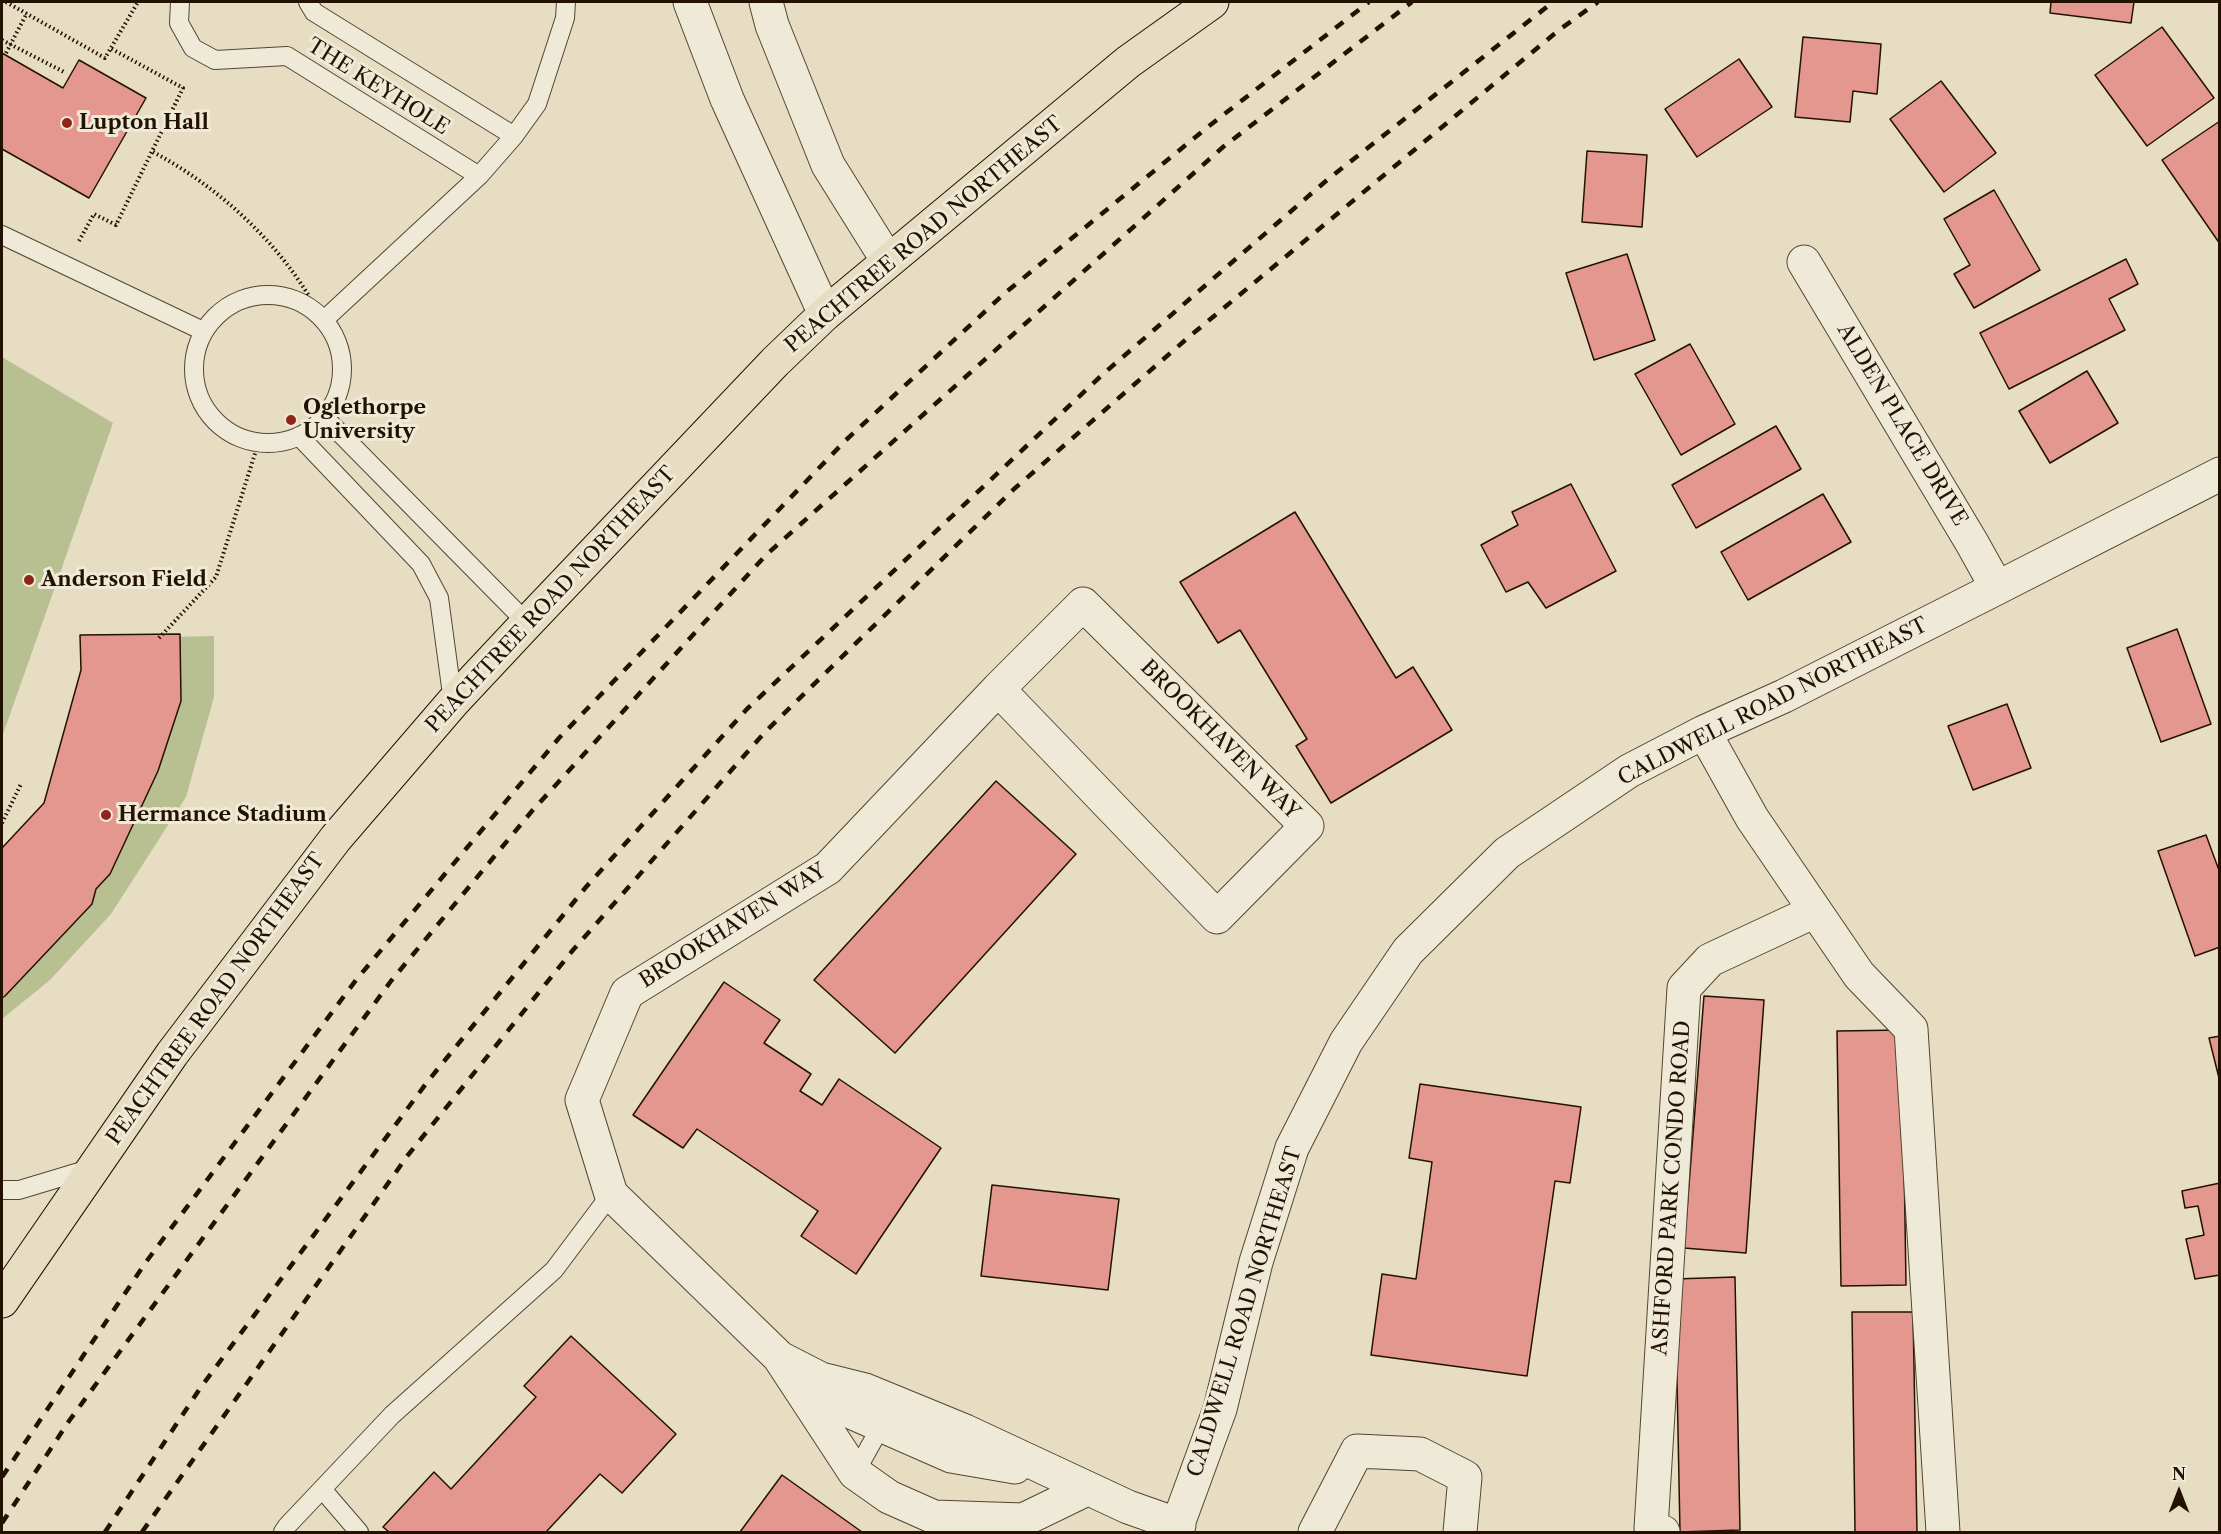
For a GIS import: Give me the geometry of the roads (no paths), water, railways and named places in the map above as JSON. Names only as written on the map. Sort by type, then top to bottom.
[{"type":"highway","name":"PEACHTREE ROAD NORTHEAST","points":[[2,1301],[172,1054],[336,838],[453,702],[775,362],[825,314],[1128,62],[1212,2]]},
{"type":"street","points":[[690,2],[727,99],[825,314]]},
{"type":"street","points":[[766,2],[772,25],[828,165],[888,261]]},
{"type":"street","name":"ALDEN PLACE DRIVE","points":[[1804,262],[1997,588]]},
{"type":"street","name":"CALDWELL ROAD NORTHEAST","points":[[1177,1529],[1220,1409],[1256,1262],[1292,1148],[1346,1042],[1408,951],[1507,853],[1629,771],[1704,732],[1784,696],[2220,474]]},
{"type":"street","name":"BROOKHAVEN WAY","points":[[998,689],[1217,917],[1307,826],[1083,604],[998,689],[828,868],[627,993],[582,1100],[611,1194],[779,1357],[855,1473],[889,1497],[934,1517],[1023,1520],[1087,1489]]},
{"type":"street","points":[[1704,732],[1752,818],[1859,975],[1911,1029],[1943,1533]]},
{"type":"street","name":"ASHFORD PARK CONDO ROAD","points":[[1663,1533],[1651,1528],[1684,988],[1710,960],[1815,911]]},
{"type":"street","name":"BROOKHAVEN WAY","points":[[779,1357],[821,1379],[865,1390],[888,1413],[965,1431],[1177,1529]]},
{"type":"street","points":[[1315,1533],[1357,1451],[1420,1454],[1465,1477],[1460,1533]]},
{"type":"lane","name":"THE KEYHOLE","points":[[180,2],[178,23],[193,48],[215,60],[287,56],[479,176]]},
{"type":"lane","name":"THE KEYHOLE","points":[[308,2],[314,12],[514,136]]},
{"type":"lane","points":[[324,320],[479,176],[514,136],[537,104],[565,18],[566,2]]},
{"type":"lane","points":[[2,235],[204,331]]},
{"type":"lane","points":[[261,295],[279,295],[304,304],[324,320],[335,337],[342,362],[342,379],[325,418],[299,436],[258,444],[232,434],[208,413],[195,387],[194,361],[204,331],[220,311],[236,301],[261,295]]},
{"type":"lane","points":[[325,418],[527,623]]},
{"type":"lane","points":[[299,436],[421,564],[430,579],[439,598],[453,702]]},
{"type":"lane","points":[[2,1190],[18,1190],[93,1168]]},
{"type":"lane","points":[[283,1533],[287,1526],[392,1415],[554,1270],[611,1194]]},
{"type":"lane","points":[[855,1473],[888,1413]]},
{"type":"lane","points":[[322,1489],[359,1533]]},
{"type":"railway","points":[[2,1477],[146,1262],[356,980],[559,738],[846,440],[1005,293],[1209,126],[1369,2]]},
{"type":"railway","points":[[2,1523],[69,1421],[391,981],[532,811],[766,555],[1223,147],[1412,2]]},
{"type":"railway","points":[[105,1532],[201,1387],[428,1081],[586,887],[747,709],[1102,375],[1327,180],[1553,2]]},
{"type":"railway","points":[[142,1532],[408,1155],[573,950],[766,731],[1014,489],[1190,336],[1559,30],[1598,2]]},
{"type":"place","name":"Lupton Hall","points":[[67,123]]},
{"type":"place","name":"Oglethorpe University","points":[[291,420]]},
{"type":"place","name":"Anderson Field","points":[[29,580]]},
{"type":"place","name":"Hermance Stadium","points":[[106,815]]}]
